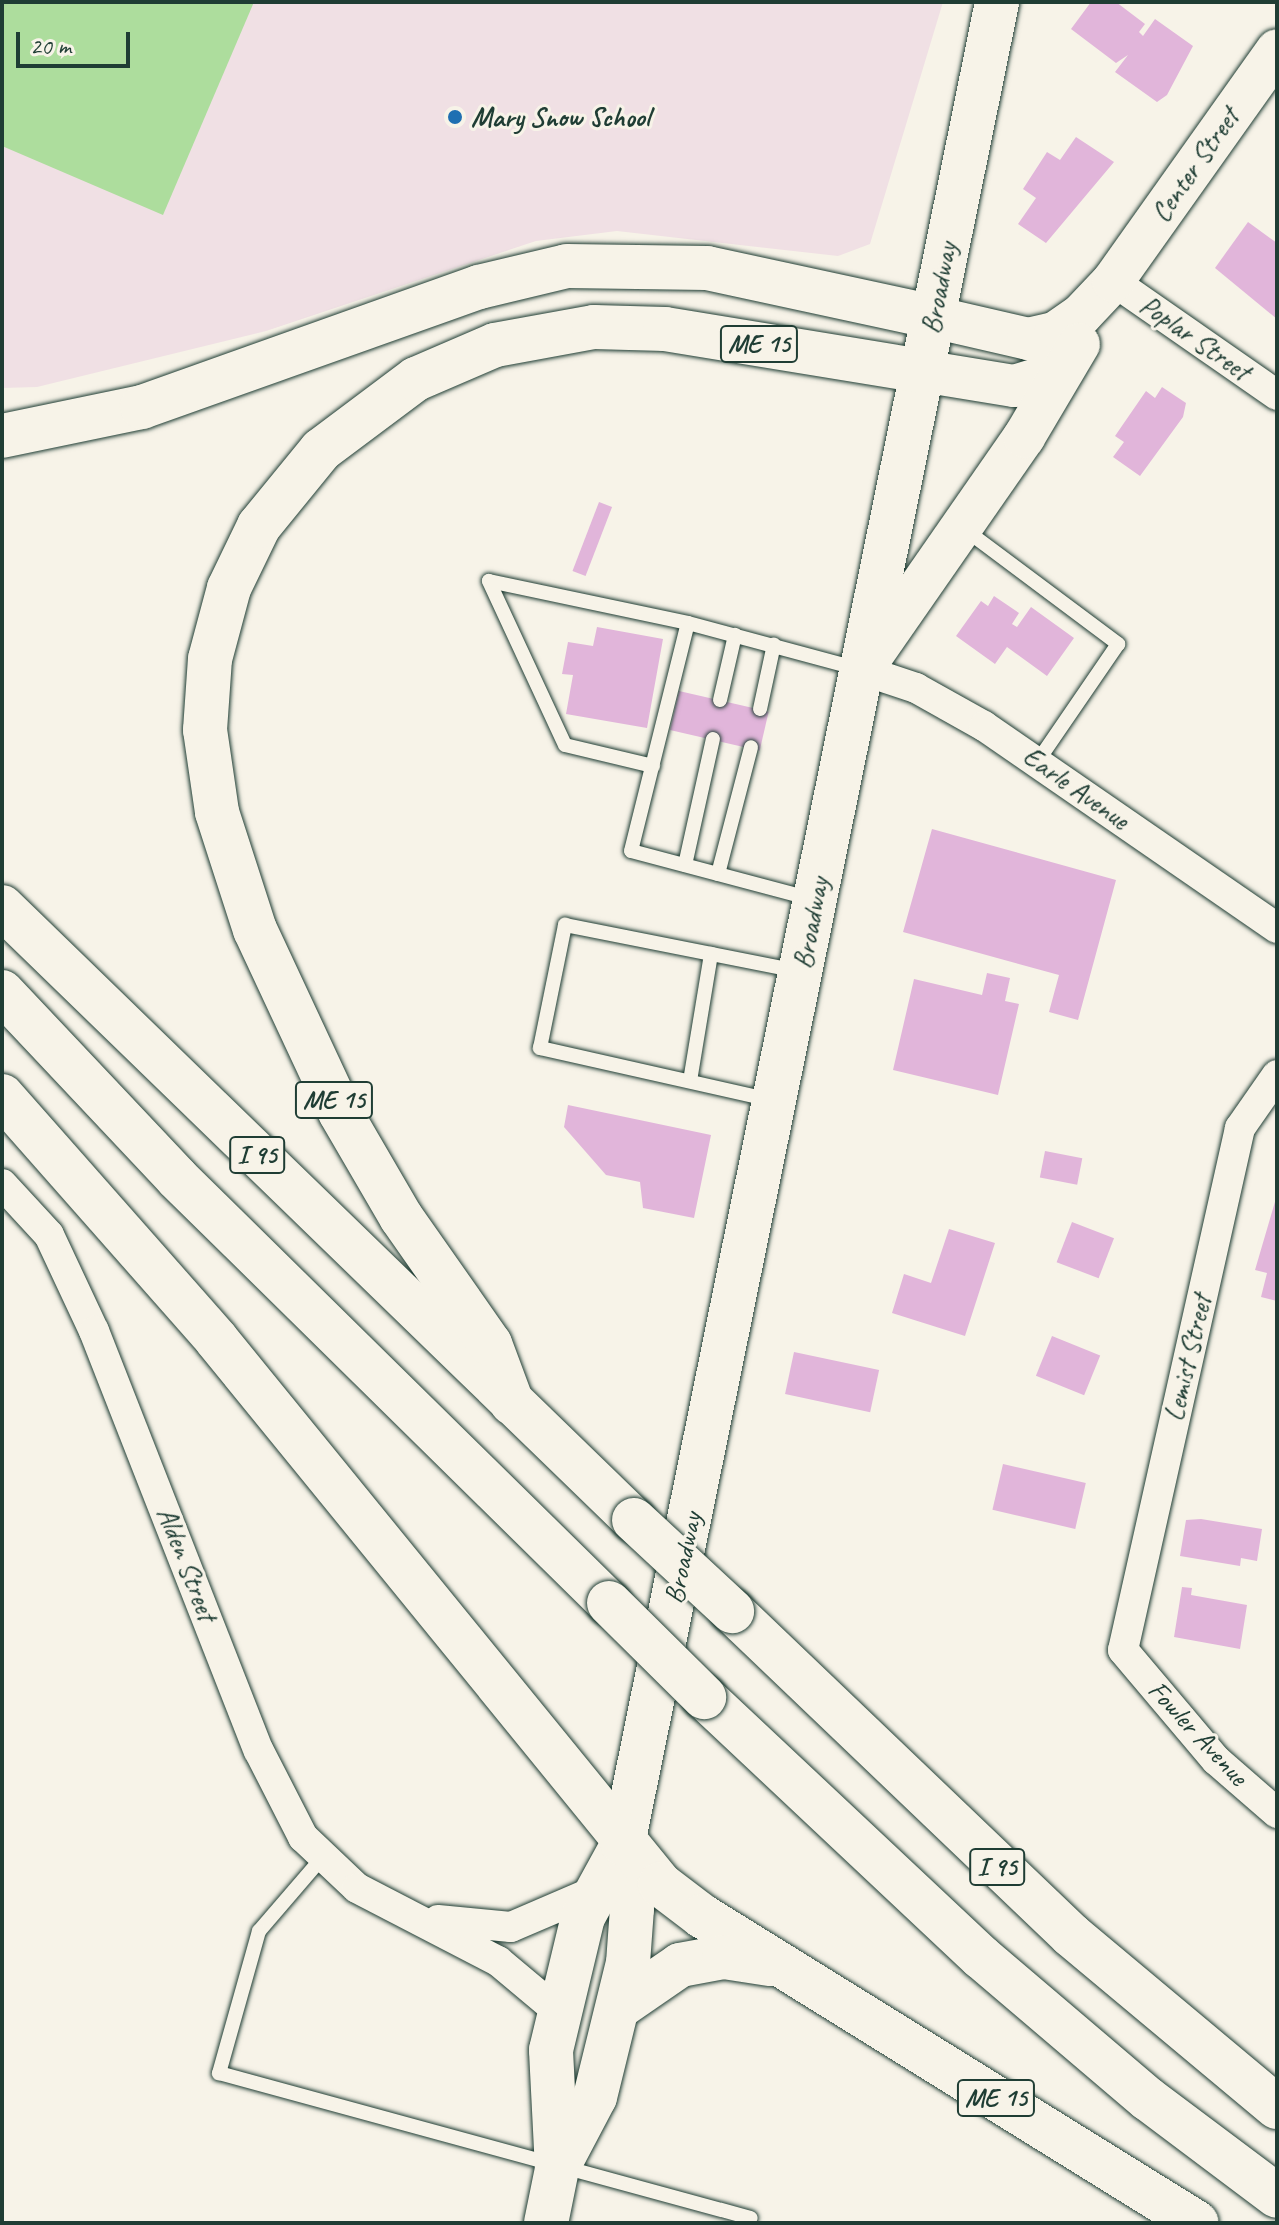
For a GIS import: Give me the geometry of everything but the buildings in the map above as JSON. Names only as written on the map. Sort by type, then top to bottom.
[{"type":"main road","name":"Broadway","points":[[557,2169],[549,2080],[560,2013],[574,1947],[595,1891],[623,1844],[997,2]]},
{"type":"main road","points":[[2,436],[142,407],[479,287],[567,266],[638,262],[707,268],[933,317]]},
{"type":"main road","name":"ME 15","points":[[512,1403],[490,1344],[401,1217],[340,1112],[255,930],[217,812],[207,758],[210,659],[229,588],[259,526],[321,450],[416,379],[495,345],[559,331],[643,327],[922,371]]},
{"type":"main road","name":"I 95","points":[[2,907],[512,1403],[1071,1935],[1277,2107]]},
{"type":"main road","name":"I 95","points":[[2,992],[188,1189],[704,1697],[1005,1978],[1148,2099],[1277,2196]]},
{"type":"main road","points":[[2,1096],[306,1446],[623,1844],[679,1899],[794,1973]]},
{"type":"main road","name":"Broadway","points":[[546,2223],[557,2169],[595,2097],[619,2007],[632,1909],[623,1844]]},
{"type":"main road","name":"ME 15","points":[[619,2007],[660,1974],[702,1959],[746,1958],[794,1973],[1197,2223]]},
{"type":"street","name":"Center Street","points":[[922,371],[1027,384],[1055,370],[1079,344],[1113,281],[1277,50]]},
{"type":"street","name":"Center Street","points":[[933,317],[1041,338],[1081,315],[1113,281]]},
{"type":"street","name":"Poplar Street","points":[[1113,281],[1277,395]]},
{"type":"street","points":[[862,670],[962,527],[1079,344]]},
{"type":"street","name":"Earle Avenue","points":[[862,670],[949,704],[1038,761],[1277,928]]},
{"type":"street","name":"Lemist Street","points":[[1123,1650],[1240,1128],[1277,1075]]},
{"type":"street","name":"Alden Street","points":[[2,1184],[49,1235],[94,1331],[259,1751],[288,1814],[321,1859],[357,1888],[515,1972],[560,2013]]},
{"type":"street","name":"Fowler Avenue","points":[[1123,1650],[1216,1760],[1277,1813]]},
{"type":"street","name":"Alden Street","points":[[405,1912],[511,1927],[595,1891]]},
{"type":"lane","points":[[962,527],[1118,644],[1038,761]]},
{"type":"lane","points":[[653,766],[565,745],[489,581],[688,623],[862,670]]},
{"type":"lane","points":[[688,623],[631,851],[816,900]]},
{"type":"lane","points":[[720,700],[735,635]]},
{"type":"lane","points":[[760,709],[774,644]]},
{"type":"lane","points":[[685,865],[713,739]]},
{"type":"lane","points":[[718,874],[751,747]]},
{"type":"lane","points":[[776,1101],[540,1048],[565,925],[801,972]]},
{"type":"lane","points":[[690,1081],[711,954]]},
{"type":"lane","points":[[321,1859],[259,1931],[219,2073],[557,2169],[751,2218]]},
{"type":"shaded area","name":"Mary Snow School","points":[[2,2],[943,2],[870,244],[838,256],[617,231],[536,241],[266,331],[37,387],[2,388]]},
{"type":"green space","points":[[2,2],[254,2],[163,215],[2,146]]},
{"type":"place","name":"Mary Snow School","points":[[455,117]]}]
